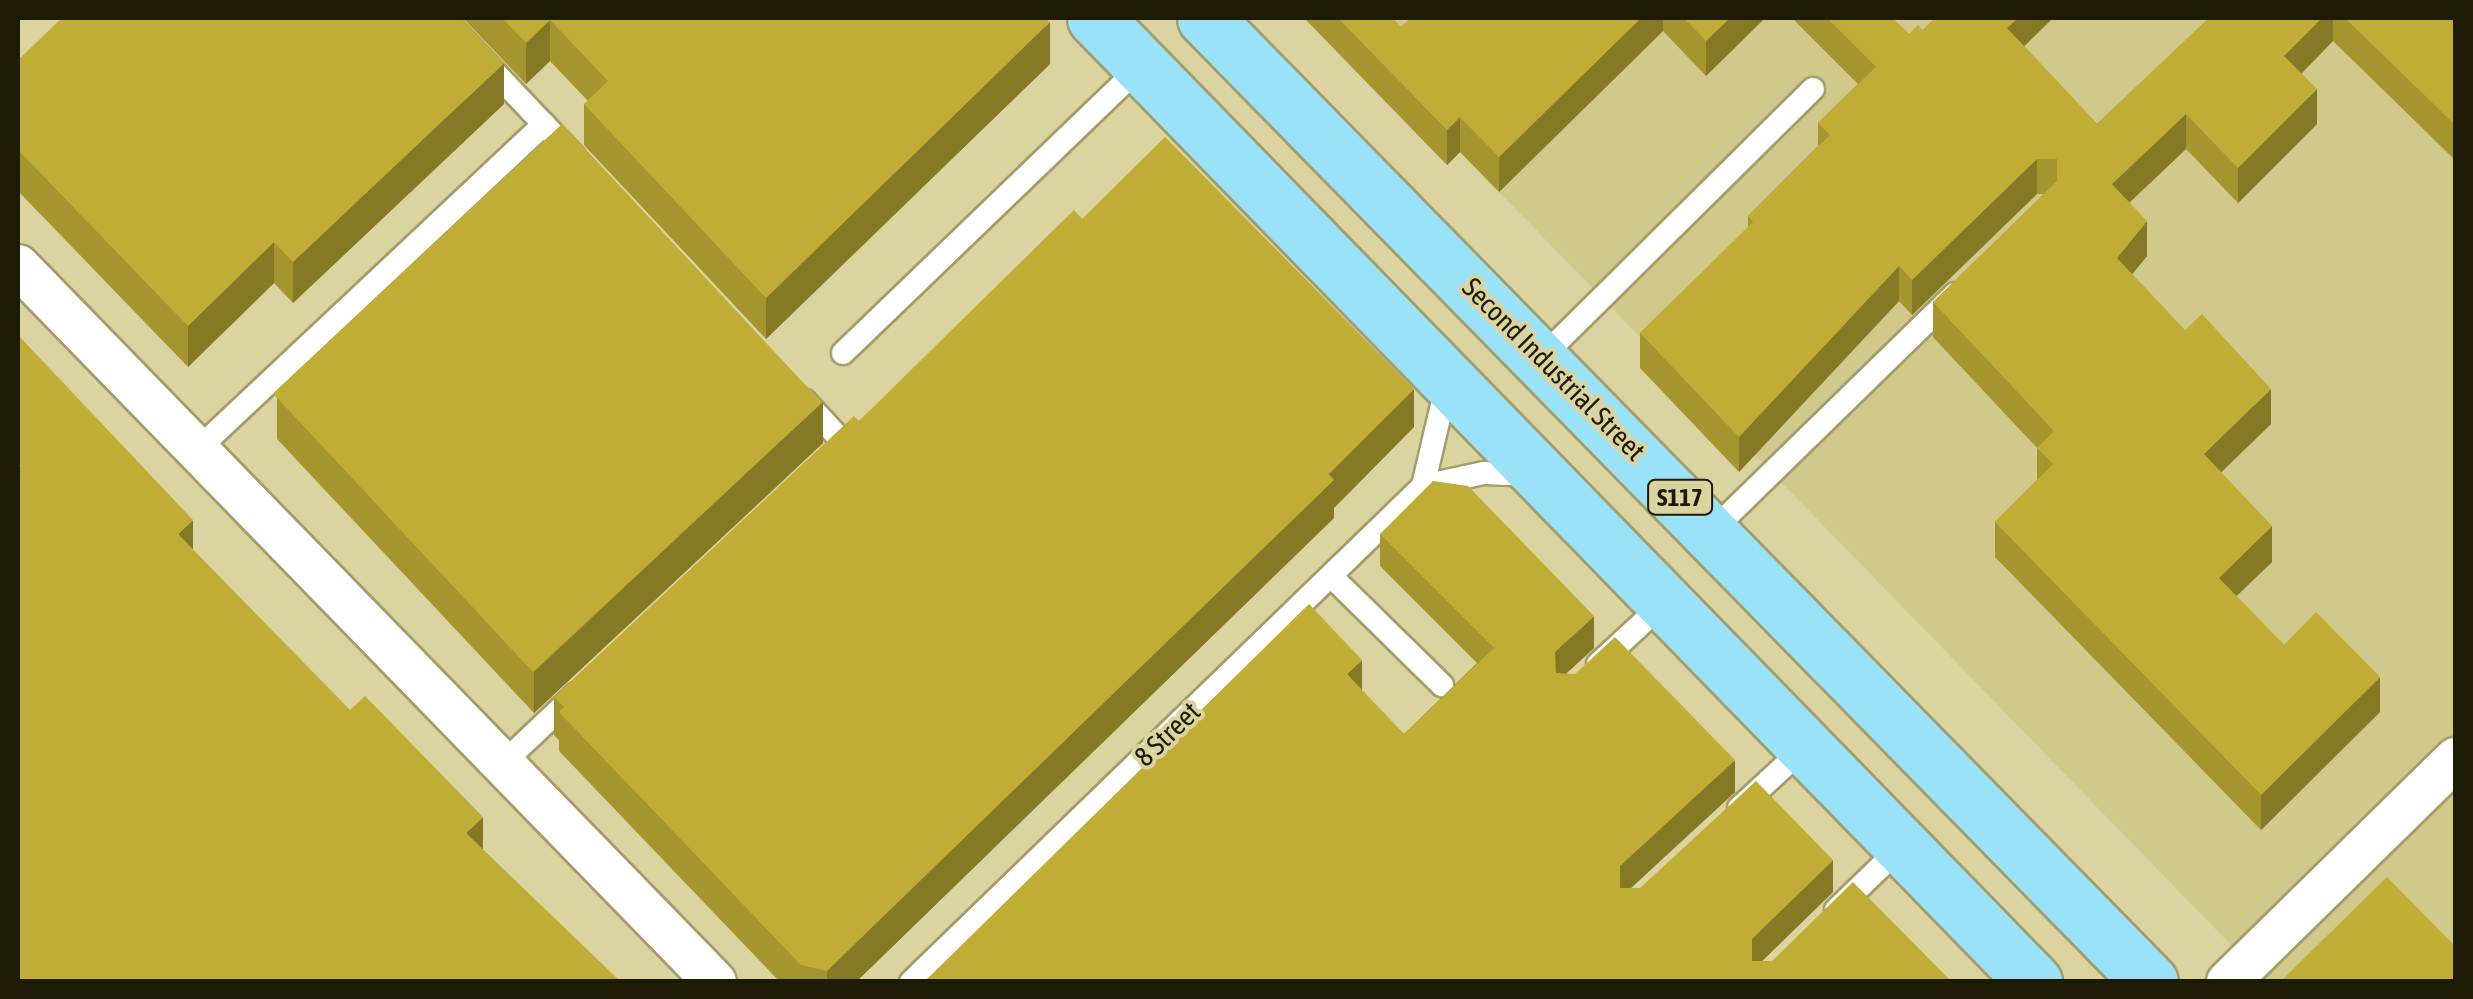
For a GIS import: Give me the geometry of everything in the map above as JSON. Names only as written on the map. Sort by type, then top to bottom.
[{"type":"main road","points":[[1095,18],[1142,65],[1186,124],[1447,377],[2034,982]]},
{"type":"main road","name":"Second Industrial Street","points":[[1205,18],[1713,530],[2150,982]]},
{"type":"street","points":[[18,266],[715,982]]},
{"type":"street","points":[[2228,982],[2456,759]]},
{"type":"lane","points":[[444,18],[585,168]]},
{"type":"lane","points":[[843,352],[1142,65]]},
{"type":"lane","points":[[1542,357],[1814,89]]},
{"type":"lane","points":[[197,450],[544,124]]},
{"type":"lane","points":[[1713,530],[1978,272]]},
{"type":"lane","points":[[1447,377],[1423,486],[1484,473],[1546,478]]},
{"type":"lane","points":[[789,384],[843,442]]},
{"type":"lane","name":"8 Street","points":[[911,982],[1423,486]]},
{"type":"lane","points":[[1331,576],[1442,686]]},
{"type":"lane","points":[[1580,680],[1665,602]]},
{"type":"lane","points":[[503,762],[602,669]]},
{"type":"lane","points":[[1717,828],[1804,748]]},
{"type":"lane","points":[[1818,928],[1901,846]]},
{"type":"shaded area","points":[[1330,18],[2455,18],[2455,981],[2266,981]]},
{"type":"building","points":[[62,18],[461,18],[504,63],[293,262],[274,242],[188,326],[18,150],[18,60]]},
{"type":"building","points":[[502,18],[1045,18],[1050,22],[766,298],[584,104],[608,81],[550,20],[526,43]]},
{"type":"building","points":[[1338,18],[1392,18],[1401,27],[1411,18],[1641,18],[1499,157],[1460,117],[1447,130]]},
{"type":"building","points":[[1684,18],[1730,18],[1706,41]]},
{"type":"building","points":[[1827,18],[1892,18],[1909,34],[1918,25],[1923,30],[1935,18],[2018,18],[2007,28],[2097,124],[2209,18],[2322,18],[2284,56],[2317,89],[2238,168],[2186,114],[2112,184],[2147,221],[2117,258],[2185,330],[2202,314],[2271,389],[2204,454],[2272,526],[2219,578],[2284,645],[2316,612],[2380,677],[2261,795],[1995,522],[2053,464],[2037,448],[2054,431],[1933,302],[2057,181],[2057,159],[2037,159],[1912,280],[1899,266],[1739,437],[1640,333],[1753,222],[1748,216],[1830,135],[1818,123],[1876,67]]},
{"type":"building","points":[[2345,18],[2456,18],[2456,126]]},
{"type":"building","points":[[562,124],[822,403],[533,672],[273,393]]},
{"type":"building","points":[[1165,137],[1414,389],[1329,474],[1334,480],[827,971],[801,965],[559,712],[564,707],[554,697],[854,416],[859,421],[1074,210],[1082,219]]},
{"type":"building","points":[[18,335],[193,520],[178,534],[350,710],[365,696],[483,817],[466,833],[621,982],[18,982]]},
{"type":"building","points":[[1433,481],[1468,486],[1594,616],[1555,652],[1556,673],[1575,674],[1615,637],[1735,760],[1620,866],[1620,888],[1640,888],[1756,781],[1833,860],[1752,939],[1752,961],[1772,961],[1853,882],[1952,982],[924,982],[1309,604],[1362,660],[1347,674],[1404,734],[1494,648],[1380,534]]},
{"type":"building","points":[[2387,877],[2456,947],[2456,982],[2280,982]]}]
